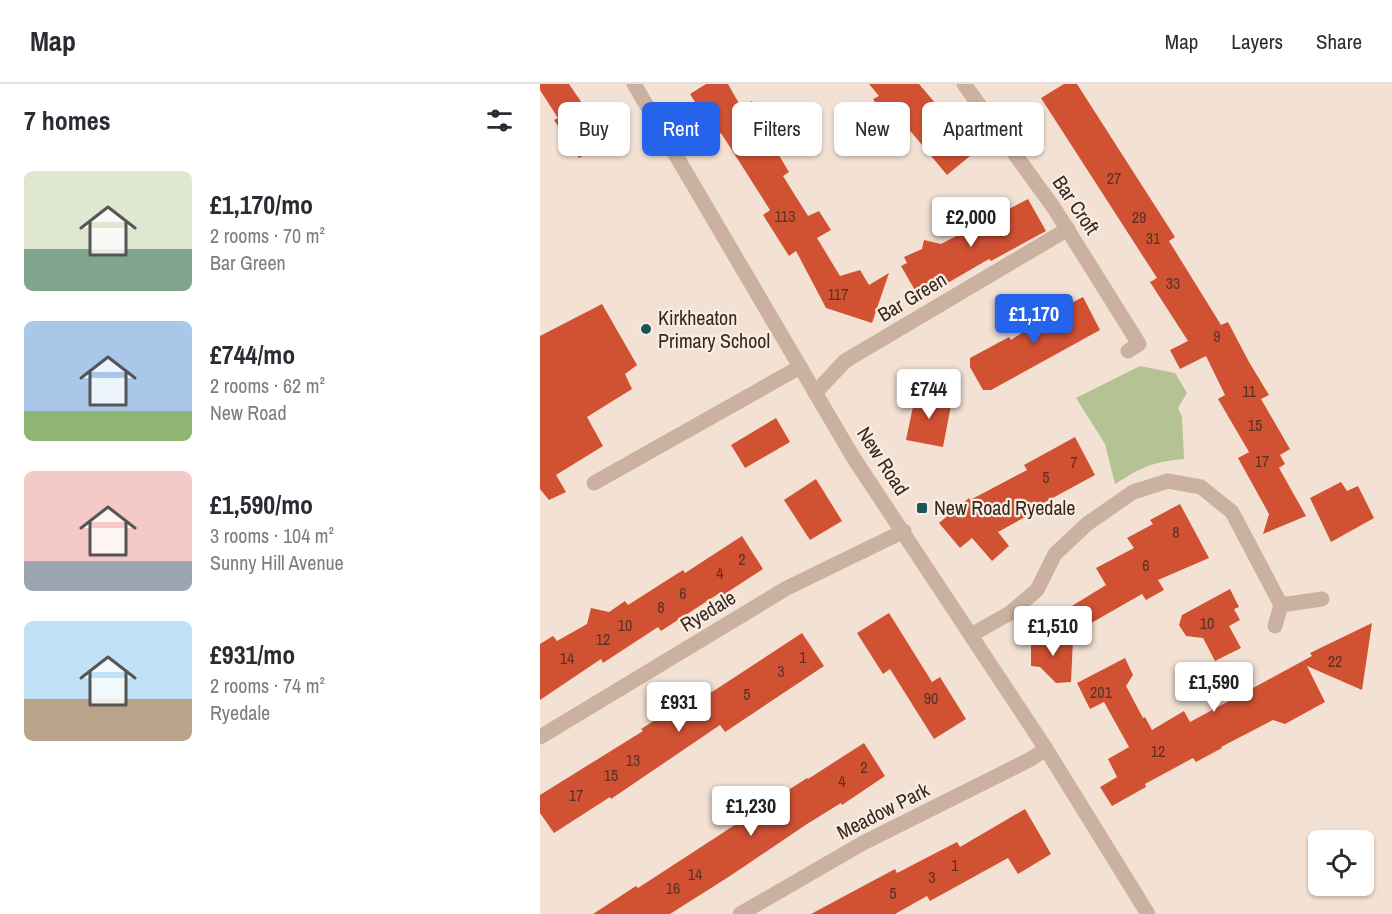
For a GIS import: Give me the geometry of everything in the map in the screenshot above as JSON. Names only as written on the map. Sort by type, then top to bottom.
[{"type":"street","name":"New Road","points":[[634,84],[853,457],[1046,748],[1148,914]]},
{"type":"street","name":"Bar Croft","points":[[964,84],[1068,229],[1139,344],[1128,351]]},
{"type":"street","name":"Bar Green","points":[[815,393],[845,361],[1068,229]]},
{"type":"street","points":[[594,483],[800,367]]},
{"type":"street","points":[[971,635],[1010,613],[1037,590],[1055,554],[1087,524],[1133,492],[1168,481],[1201,487],[1232,512],[1281,605],[1275,626]]},
{"type":"street","name":"Ryedale","points":[[540,737],[787,588],[904,531]]},
{"type":"street","points":[[1281,605],[1322,599]]},
{"type":"street","name":"Meadow Park","points":[[740,914],[863,843],[1029,760],[1046,748]]},
{"type":"green space","points":[[1140,366],[1175,373],[1187,393],[1178,408],[1182,417],[1184,459],[1148,466],[1115,484],[1105,444],[1076,398]]},
{"type":"building","points":[[540,84],[569,84],[581,102],[558,102],[558,118],[540,90]]},
{"type":"building","points":[[706,84],[728,84],[738,102],[732,102],[732,150],[720,134],[720,102],[695,102],[690,94]]},
{"type":"building","points":[[869,84],[919,84],[934,102],[922,102],[922,145],[910,131],[910,102],[875,102],[873,99],[879,96]]},
{"type":"building","points":[[1064,84],[1077,84],[1175,237],[1169,241],[1221,325],[1228,322],[1269,395],[1261,399],[1290,449],[1280,455],[1285,464],[1279,468],[1306,516],[1263,534],[1269,514],[1238,458],[1249,452],[1218,399],[1225,395],[1206,356],[1180,369],[1170,350],[1188,341],[1150,282],[1157,278],[1041,98]]},
{"type":"building","points":[[736,156],[779,156],[789,172],[783,176],[808,216],[819,211],[831,230],[817,238],[840,276],[860,270],[869,285],[889,273],[872,323],[826,308],[796,251],[789,256],[763,215],[770,210]]},
{"type":"building","points":[[931,156],[970,156],[947,175]]},
{"type":"building","points":[[1028,199],[1046,231],[991,261],[989,259],[920,299],[901,266],[907,263],[904,257],[922,249],[924,240],[941,244]]},
{"type":"building","points":[[1083,297],[1100,330],[991,390],[983,390],[970,367],[970,358],[1009,337],[1011,340],[1050,314]]},
{"type":"building","points":[[602,304],[637,365],[625,374],[632,389],[587,417],[603,446],[556,475],[566,492],[549,500],[540,489],[540,336]]},
{"type":"building","points":[[916,392],[952,400],[943,447],[906,440]]},
{"type":"building","points":[[776,418],[790,442],[745,468],[731,445]]},
{"type":"building","points":[[1075,437],[1095,475],[1036,507],[1038,510],[998,532],[1009,546],[992,561],[972,538],[960,548],[939,523],[969,498],[970,500],[1027,470],[1024,465]]},
{"type":"building","points":[[816,479],[842,521],[810,540],[784,500]]},
{"type":"building","points":[[1341,482],[1347,491],[1358,486],[1374,518],[1331,542],[1310,498]]},
{"type":"building","points":[[1180,504],[1209,558],[1158,580],[1164,590],[1146,600],[1142,594],[1079,630],[1067,609],[1106,585],[1096,568],[1134,548],[1127,538],[1153,524],[1150,520]]},
{"type":"building","points":[[742,536],[763,569],[720,597],[718,594],[661,631],[658,627],[603,663],[601,659],[540,700],[540,644],[553,636],[557,641],[587,624],[591,608],[609,612],[625,601],[628,605],[683,570],[685,573]]},
{"type":"building","points":[[1230,589],[1239,607],[1234,609],[1240,620],[1229,626],[1241,648],[1215,661],[1203,638],[1186,636],[1179,625],[1182,615]]},
{"type":"building","points":[[889,613],[932,682],[940,677],[966,719],[934,739],[890,669],[883,674],[857,633]]},
{"type":"building","points":[[1372,623],[1362,690],[1307,666],[1325,702],[1285,724],[1273,720],[1196,762],[1193,758],[1145,784],[1146,787],[1112,806],[1100,787],[1117,777],[1108,759],[1129,747],[1104,702],[1090,709],[1077,683],[1125,658],[1133,675],[1126,686],[1152,730],[1184,711],[1190,722],[1312,656],[1310,653]]},
{"type":"building","points":[[802,633],[824,666],[725,732],[720,725],[611,799],[610,797],[554,833],[540,813],[540,795],[643,731],[641,729],[685,701],[689,707]]},
{"type":"building","points":[[1031,635],[1073,638],[1071,682],[1056,683],[1040,667],[1031,666]]},
{"type":"building","points":[[864,743],[885,776],[670,914],[593,914],[636,886],[638,888]]},
{"type":"building","points":[[1025,809],[1051,854],[1018,874],[1008,858],[930,901],[927,896],[895,914],[811,914],[895,869],[897,873],[957,842],[960,847]]},
{"type":"place","name":"Kirkheaton Primary School","points":[[646,329]]},
{"type":"place","name":"New Road Ryedale","points":[[922,508]]}]
